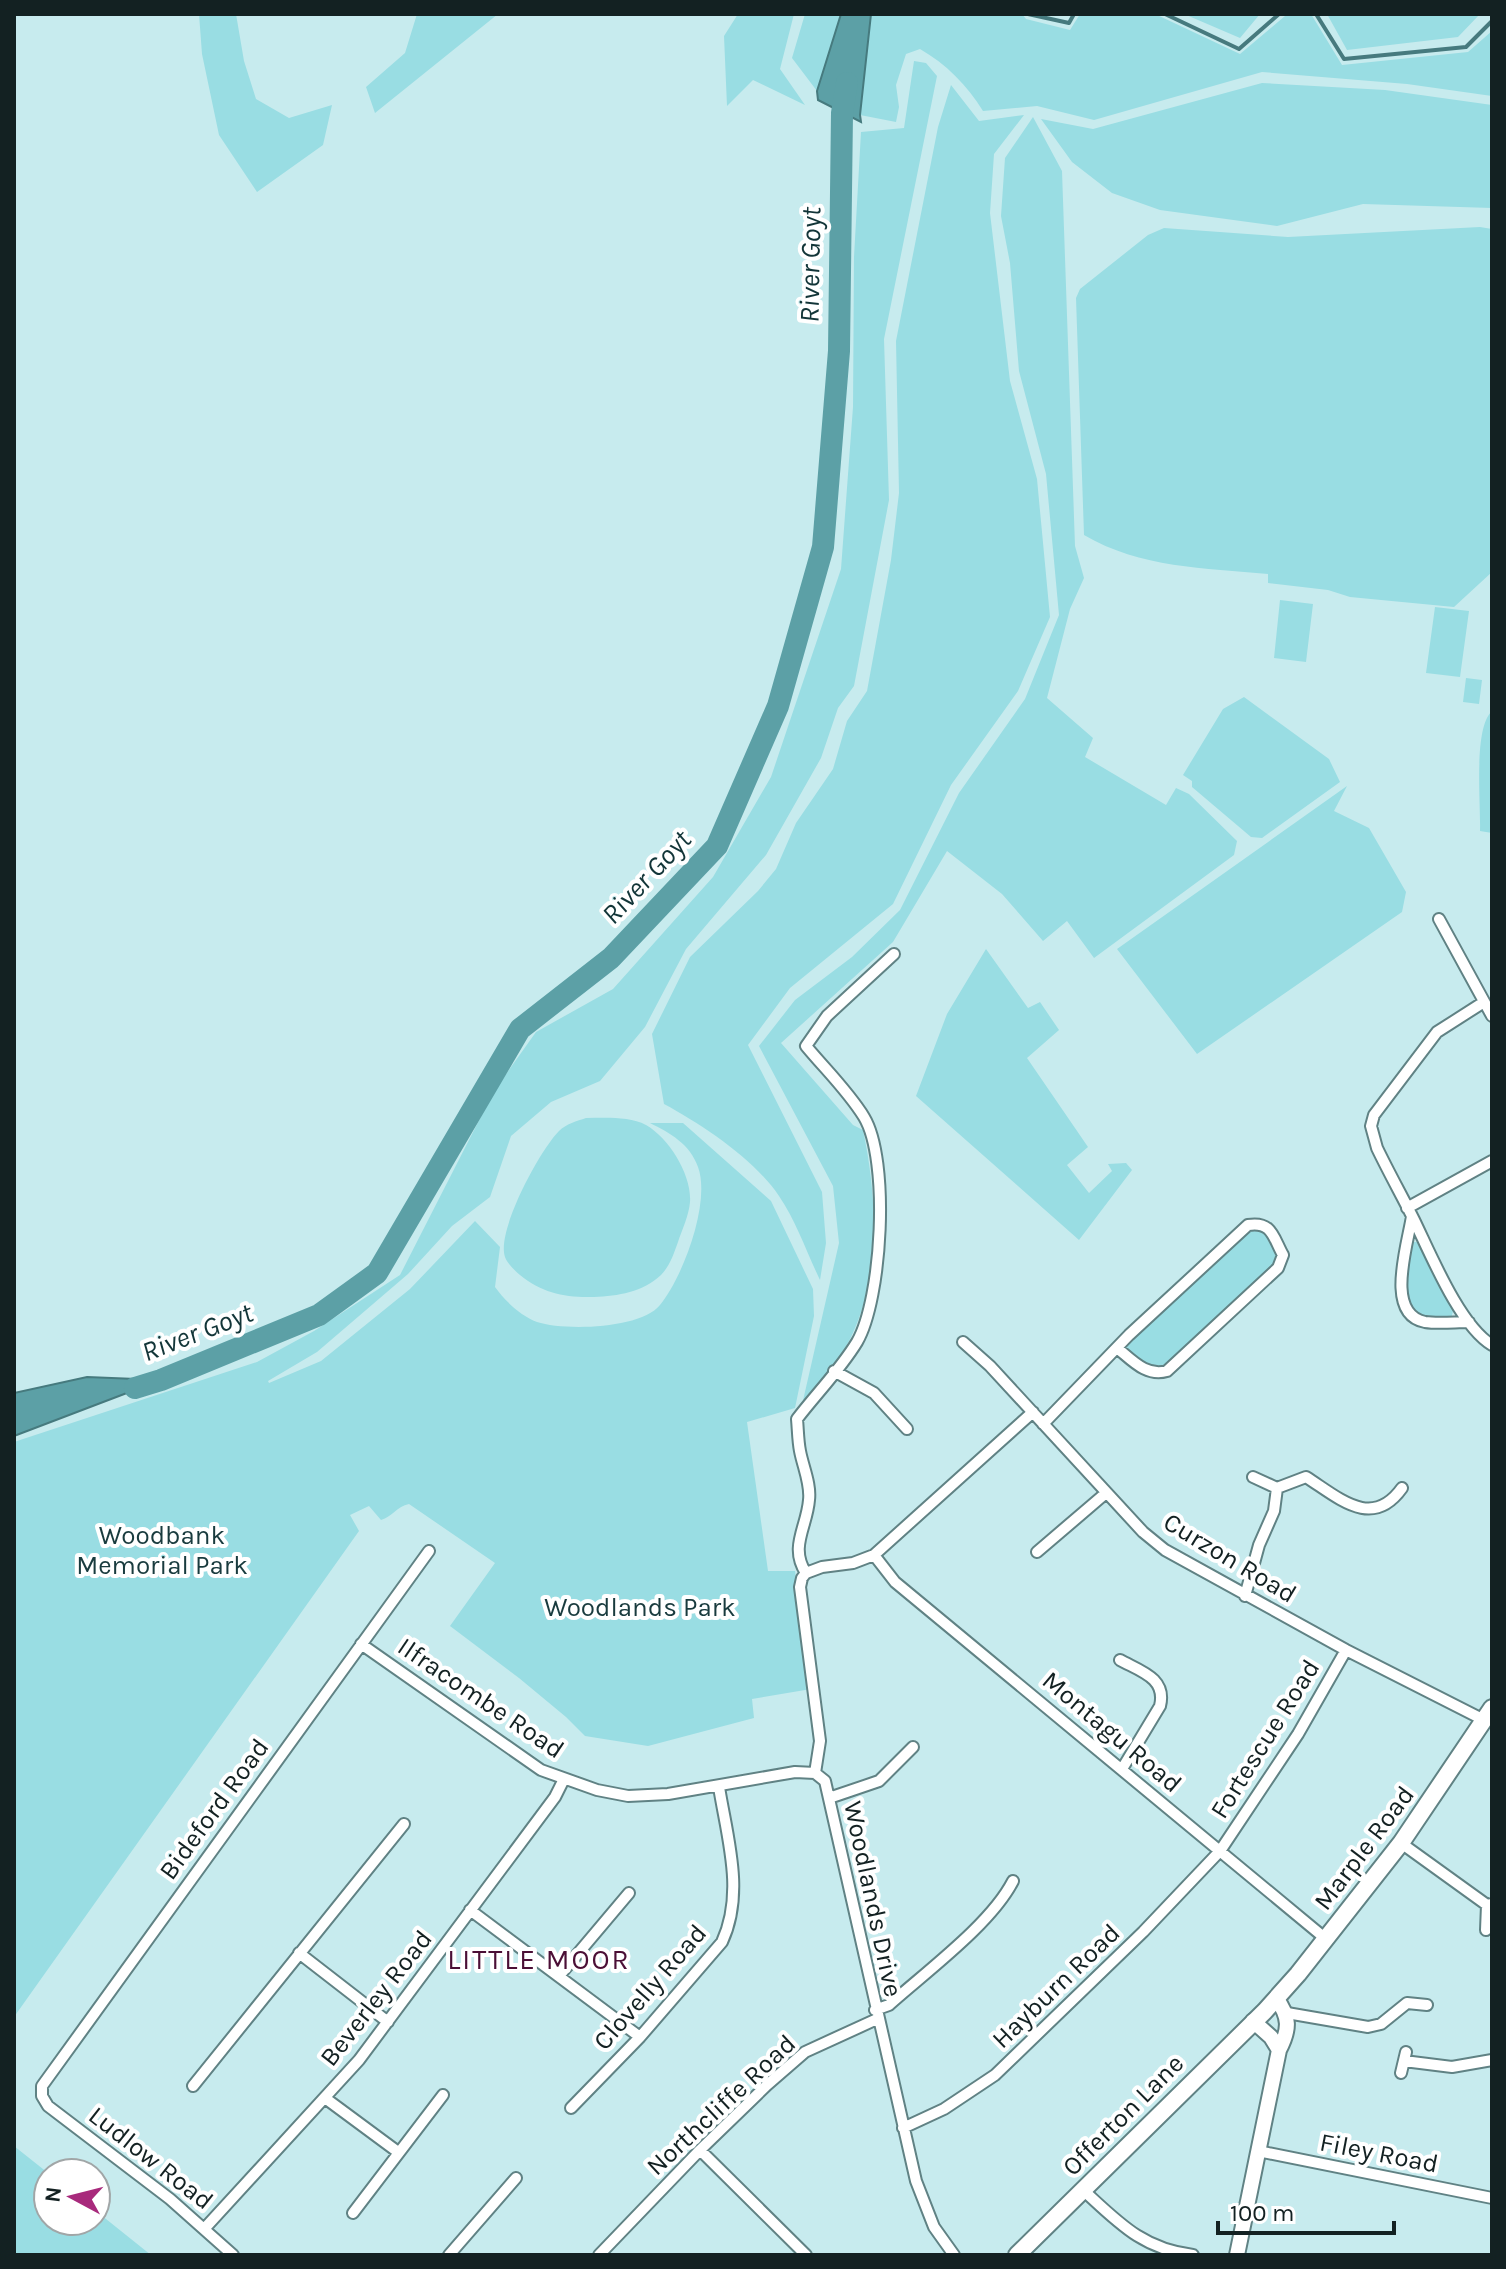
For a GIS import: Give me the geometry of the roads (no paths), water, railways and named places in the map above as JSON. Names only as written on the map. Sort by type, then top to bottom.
[{"type":"main road","name":"Marple Road","points":[[1265,2010],[1326,1939],[1401,1843],[1488,1714]]},
{"type":"main road","name":"Offerton Lane","points":[[1017,2255],[1265,2010]]},
{"type":"street","points":[[1439,919],[1492,1016]]},
{"type":"street","name":"Woodlands Drive","points":[[894,954],[827,1016],[806,1046],[865,1118],[875,1155],[881,1233],[875,1290],[858,1341],[797,1419],[799,1448],[809,1490],[798,1545],[799,1558],[806,1573],[800,1587],[820,1741],[815,1773],[825,1781],[916,2181],[934,2227],[954,2255]]},
{"type":"street","points":[[1484,1002],[1437,1032],[1374,1115],[1373,1137],[1442,1279],[1469,1322],[1483,1340],[1492,1345]]},
{"type":"street","points":[[1410,1212],[1492,1161]]},
{"type":"street","points":[[1410,1212],[1400,1292],[1404,1307],[1425,1322],[1469,1322]]},
{"type":"street","points":[[1043,1424],[1117,1348],[1248,1225],[1268,1227],[1283,1255],[1278,1268],[1167,1371],[1157,1374],[1149,1372],[1117,1348]]},
{"type":"street","name":"Curzon Road","points":[[963,1342],[990,1366],[1106,1493],[1165,1550],[1346,1650],[1488,1714]]},
{"type":"street","points":[[834,1371],[874,1393],[907,1429]]},
{"type":"street","points":[[806,1573],[874,1555],[1033,1412]]},
{"type":"street","points":[[1253,1477],[1277,1488],[1306,1477],[1362,1511],[1378,1509],[1393,1501],[1402,1488]]},
{"type":"street","points":[[1245,1596],[1259,1545],[1274,1511],[1277,1488]]},
{"type":"street","points":[[1037,1552],[1106,1493]]},
{"type":"street","name":"Bideford Road","points":[[42,2096],[44,2081],[429,1551]]},
{"type":"street","name":"Montagu Road","points":[[874,1555],[895,1582],[1326,1939]]},
{"type":"street","name":"Ilfracombe Road","points":[[361,1644],[541,1770],[597,1790],[628,1796],[668,1794],[795,1772],[815,1773]]},
{"type":"street","name":"Fortescue Road","points":[[1220,1851],[1298,1734],[1346,1650]]},
{"type":"street","points":[[1120,1660],[1152,1677],[1158,1683],[1162,1698],[1122,1769]]},
{"type":"street","points":[[829,1798],[879,1781],[913,1747]]},
{"type":"street","name":"Beverley Road","points":[[205,2228],[359,2060],[555,1797],[564,1779]]},
{"type":"street","name":"Clovelly Road","points":[[571,2108],[640,2037],[722,1942],[731,1923],[733,1876],[719,1787]]},
{"type":"street","points":[[193,2086],[404,1824]]},
{"type":"street","points":[[1401,1843],[1490,1904],[1486,1930]]},
{"type":"street","name":"Hayburn Road","points":[[903,2128],[944,2109],[995,2075],[1143,1932],[1220,1851]]},
{"type":"street","name":"Northcliffe Road","points":[[599,2255],[609,2249],[700,2150],[767,2085],[805,2052],[889,2005],[1003,1901],[1013,1881]]},
{"type":"street","points":[[559,1976],[629,1893]]},
{"type":"street","points":[[470,1910],[640,2037]]},
{"type":"street","points":[[299,1953],[388,2022]]},
{"type":"street","points":[[1279,2050],[1271,2037],[1265,2010],[1368,2027],[1381,2024],[1407,2003],[1427,2005]]},
{"type":"street","points":[[1237,2255],[1287,2013]]},
{"type":"street","points":[[1401,2073],[1405,2056],[1452,2067],[1492,2060]]},
{"type":"street","points":[[353,2213],[443,2095]]},
{"type":"street","name":"Ludlow Road","points":[[42,2096],[48,2106],[141,2176],[233,2255]]},
{"type":"street","points":[[325,2098],[398,2152]]},
{"type":"street","points":[[700,2150],[806,2255]]},
{"type":"street","name":"Filey Road","points":[[1258,2151],[1492,2198]]},
{"type":"street","points":[[449,2255],[516,2178]]},
{"type":"street","points":[[1082,2189],[1147,2243],[1170,2252],[1193,2255]]},
{"type":"waterway","points":[[1028,14],[1069,23],[1074,14]]},
{"type":"waterway","points":[[1165,14],[1239,49],[1279,14]]},
{"type":"waterway","points":[[1316,14],[1344,59],[1466,47],[1492,21]]},
{"type":"waterway","name":"River Goyt","points":[[135,1388],[319,1315],[377,1273],[520,1029],[611,958],[717,846],[778,706],[823,547],[839,351],[842,113],[847,83]]},
{"type":"district","name":"LITTLE MOOR","points":[[539,1959]]},
{"type":"park label","name":"Woodbank Memorial Park","points":[[162,1550]]},
{"type":"park label","name":"Woodlands Park","points":[[640,1607]]}]
